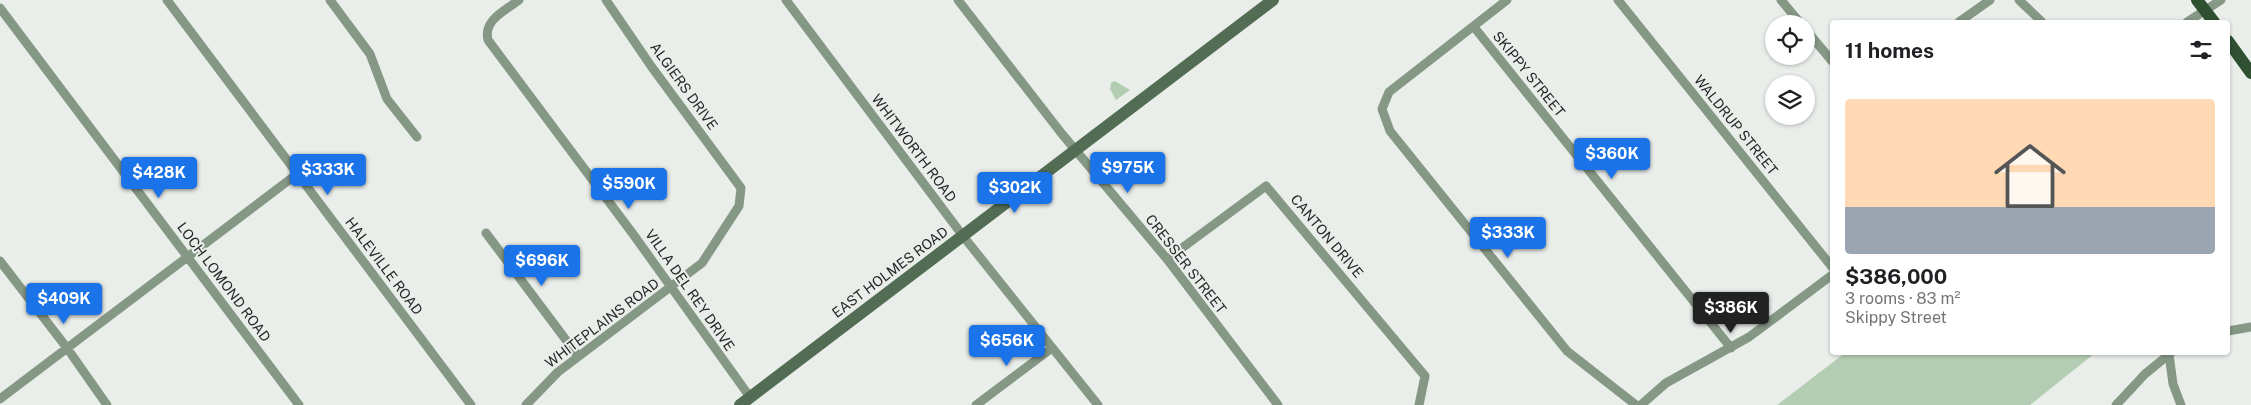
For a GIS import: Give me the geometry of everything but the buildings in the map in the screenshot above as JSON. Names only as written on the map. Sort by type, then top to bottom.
[{"type":"main road","name":"EAST HOLMES ROAD","points":[[745,401],[1273,0]]},
{"type":"main road","points":[[2197,0],[2212,20]]},
{"type":"main road","points":[[2230,44],[2251,73]]},
{"type":"street","name":"HALEVILLE ROAD","points":[[167,0],[471,405]]},
{"type":"street","points":[[330,0],[372,58],[383,94],[395,112],[417,137]]},
{"type":"street","name":"VILLA DEL REY DRIVE","points":[[519,0],[492,20],[488,28],[488,40],[672,287],[745,401]]},
{"type":"street","name":"ALGIERS DRIVE","points":[[606,0],[651,66],[741,188]]},
{"type":"street","name":"WHITWORTH ROAD","points":[[786,0],[963,236],[1098,405]]},
{"type":"street","name":"CRESSER STREET","points":[[958,0],[1076,150],[1167,259],[1278,405]]},
{"type":"street","points":[[1507,0],[1389,92],[1382,109],[1390,131],[1567,351],[1636,405]]},
{"type":"street","name":"WALDRUP STREET","points":[[1618,0],[1830,265]]},
{"type":"street","points":[[1781,0],[1794,15]]},
{"type":"street","points":[[1962,20],[1990,0]]},
{"type":"street","points":[[2019,0],[2040,20]]},
{"type":"street","points":[[2192,20],[2221,0]]},
{"type":"street","name":"LOCH LOMOND ROAD","points":[[0,8],[299,405]]},
{"type":"street","name":"SKIPPY STREET","points":[[1474,27],[1731,348]]},
{"type":"street","points":[[1815,41],[1830,59]]},
{"type":"street","points":[[0,399],[297,174]]},
{"type":"street","name":"CANTON DRIVE","points":[[1167,259],[1266,186],[1425,376],[1419,405]]},
{"type":"street","name":"WHITEPLAINS ROAD","points":[[526,405],[554,376],[578,356],[672,287],[708,256],[739,206],[741,188]]},
{"type":"street","points":[[486,233],[578,356]]},
{"type":"street","points":[[0,261],[67,348],[107,405]]},
{"type":"street","points":[[1642,405],[1666,383],[1731,348],[1830,276]]},
{"type":"street","points":[[2230,331],[2251,326]]},
{"type":"street","points":[[976,405],[1052,348]]},
{"type":"street","points":[[2116,405],[2145,374],[2168,355]]},
{"type":"street","points":[[2170,355],[2173,384],[2181,405]]},
{"type":"green space","points":[[1115,81],[1130,90],[1116,100],[1110,89],[1111,83]]},
{"type":"green space","points":[[1842,355],[2092,355],[2030,405],[1777,405]]}]
